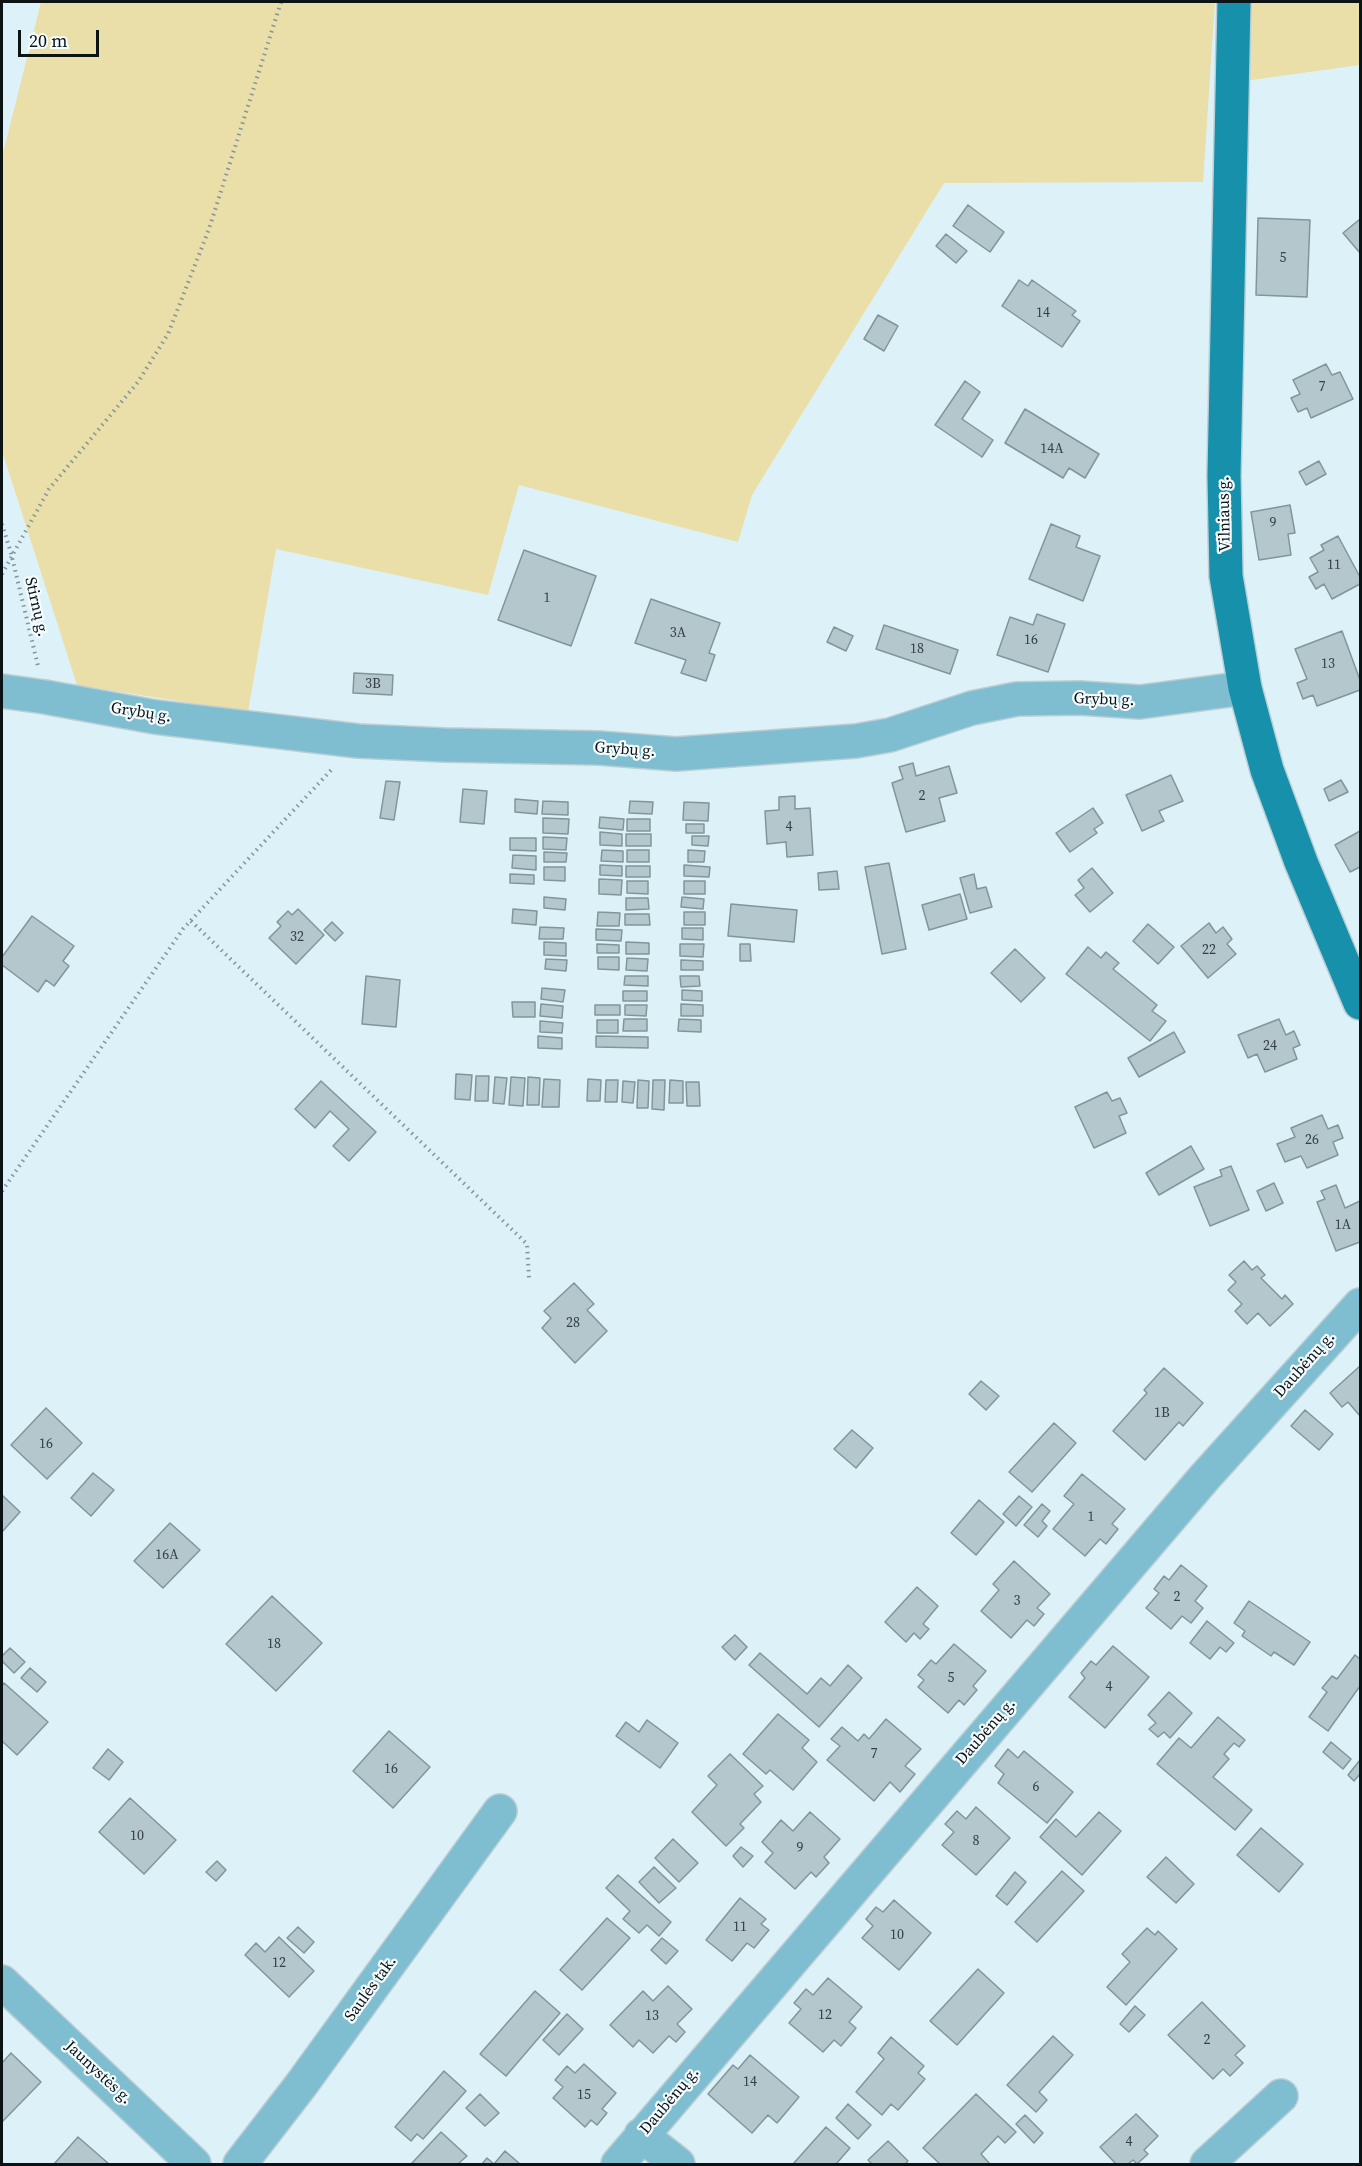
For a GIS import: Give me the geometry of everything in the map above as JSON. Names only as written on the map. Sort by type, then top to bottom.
[{"type":"main road","name":"Vilniaus g.","points":[[1234,2],[1224,486],[1226,576],[1245,688],[1271,780],[1301,862],[1360,1003]]},
{"type":"street","name":"Grybų g.","points":[[2,691],[155,717],[358,741],[588,748],[676,754],[856,741],[890,735],[972,708],[1017,699],[1080,698],[1140,702],[1245,688]]},
{"type":"street","name":"Daubėnų g.","points":[[618,2164],[1196,1487],[1360,1305]]},
{"type":"street","name":"Saulės tak.","points":[[240,2164],[302,2085],[500,1811]]},
{"type":"street","name":"Jaunystės g.","points":[[2,1982],[194,2164]]},
{"type":"street","points":[[1207,2164],[1281,2096]]},
{"type":"street","points":[[641,2135],[678,2164]]},
{"type":"path","points":[[2,574],[11,553],[49,489],[138,382],[168,334],[209,229],[281,2]]},
{"type":"path","name":"Stirnų g.","points":[[2,524],[45,697]]},
{"type":"path","points":[[2,1191],[183,929],[358,741]]},
{"type":"path","points":[[191,921],[527,1244],[529,1278]]},
{"type":"shaded area","points":[[41,2],[1215,2],[1203,182],[944,183],[752,495],[738,542],[519,485],[488,595],[276,549],[248,712],[77,685],[2,456],[2,157]]},
{"type":"shaded area","points":[[1246,2],[1360,2],[1360,65],[1244,81]]},
{"type":"building","points":[[968,205],[1004,232],[990,252],[953,226]]},
{"type":"building","points":[[1258,218],[1310,220],[1307,297],[1256,295]]},
{"type":"building","points":[[1360,219],[1360,253],[1343,233]]},
{"type":"building","points":[[946,234],[967,251],[956,263],[936,246]]},
{"type":"building","points":[[1019,280],[1028,286],[1032,280],[1076,311],[1072,315],[1080,321],[1062,347],[1002,306]]},
{"type":"building","points":[[878,315],[898,326],[884,351],[864,339]]},
{"type":"building","points":[[1326,364],[1332,375],[1340,372],[1353,399],[1311,418],[1307,408],[1298,412],[1291,398],[1300,394],[1293,380]]},
{"type":"building","points":[[965,381],[980,392],[962,419],[993,440],[982,457],[935,425]]},
{"type":"building","points":[[1025,409],[1099,454],[1085,478],[1069,468],[1063,478],[1005,443]]},
{"type":"building","points":[[1319,461],[1326,474],[1306,485],[1299,472]]},
{"type":"building","points":[[1290,505],[1295,533],[1288,534],[1291,555],[1259,560],[1251,512]]},
{"type":"building","points":[[1051,524],[1080,536],[1076,547],[1100,556],[1083,601],[1029,579]]},
{"type":"building","points":[[1338,536],[1360,577],[1360,584],[1332,599],[1324,584],[1316,589],[1309,577],[1318,572],[1310,558],[1324,550],[1321,545]]},
{"type":"building","points":[[524,550],[596,576],[571,646],[498,620]]},
{"type":"building","points":[[651,599],[720,623],[709,653],[715,655],[706,681],[681,673],[686,660],[635,643]]},
{"type":"building","points":[[1037,614],[1065,624],[1048,672],[997,655],[1010,617],[1033,625]]},
{"type":"building","points":[[884,625],[958,650],[950,674],[876,649]]},
{"type":"building","points":[[834,627],[853,636],[846,651],[827,642]]},
{"type":"building","points":[[1342,631],[1360,680],[1360,690],[1317,706],[1313,695],[1303,699],[1297,683],[1307,679],[1295,649]]},
{"type":"building","points":[[354,673],[393,675],[392,695],[353,693]]},
{"type":"building","points":[[913,763],[916,776],[949,766],[957,793],[939,798],[945,821],[906,832],[892,783],[903,779],[899,767]]},
{"type":"building","points":[[1171,775],[1183,801],[1159,811],[1164,821],[1142,831],[1126,795]]},
{"type":"building","points":[[1341,780],[1348,792],[1329,801],[1324,789]]},
{"type":"building","points":[[386,781],[400,782],[394,820],[380,818]]},
{"type":"building","points":[[463,789],[487,791],[484,824],[460,822]]},
{"type":"building","points":[[795,796],[795,809],[810,808],[813,855],[787,857],[786,842],[767,844],[765,811],[779,810],[779,797]]},
{"type":"building","points":[[515,799],[538,801],[537,814],[515,812]]},
{"type":"building","points":[[543,801],[568,802],[568,815],[542,814]]},
{"type":"building","points":[[630,801],[653,802],[652,814],[629,813]]},
{"type":"building","points":[[684,802],[709,803],[708,821],[683,820]]},
{"type":"building","points":[[1093,808],[1103,823],[1094,829],[1097,833],[1070,852],[1056,833]]},
{"type":"building","points":[[600,817],[624,819],[623,830],[599,828]]},
{"type":"building","points":[[543,818],[569,819],[568,834],[543,833]]},
{"type":"building","points":[[627,819],[650,819],[650,831],[627,831]]},
{"type":"building","points":[[686,824],[704,824],[704,833],[686,833]]},
{"type":"building","points":[[1360,831],[1360,867],[1350,872],[1335,845]]},
{"type":"building","points":[[600,832],[622,834],[622,846],[600,845]]},
{"type":"building","points":[[626,834],[651,834],[651,846],[626,846]]},
{"type":"building","points":[[692,836],[709,836],[708,846],[692,845]]},
{"type":"building","points":[[543,837],[567,838],[566,850],[543,849]]},
{"type":"building","points":[[510,838],[536,838],[536,851],[510,850]]},
{"type":"building","points":[[602,850],[623,851],[623,862],[601,861]]},
{"type":"building","points":[[627,850],[649,850],[649,862],[627,862]]},
{"type":"building","points":[[688,850],[705,851],[704,862],[688,862]]},
{"type":"building","points":[[544,852],[567,853],[566,862],[544,862]]},
{"type":"building","points":[[513,855],[536,856],[536,870],[512,868]]},
{"type":"building","points":[[889,863],[906,949],[882,954],[865,867]]},
{"type":"building","points":[[600,865],[622,866],[622,876],[600,875]]},
{"type":"building","points":[[684,865],[710,867],[709,877],[684,876]]},
{"type":"building","points":[[626,866],[650,866],[650,877],[626,877]]},
{"type":"building","points":[[544,867],[565,867],[565,881],[544,880]]},
{"type":"building","points":[[1092,868],[1113,893],[1090,912],[1075,895],[1084,888],[1078,880]]},
{"type":"building","points":[[837,871],[839,889],[819,890],[818,873]]},
{"type":"building","points":[[510,874],[534,875],[534,884],[510,883]]},
{"type":"building","points":[[974,874],[977,889],[986,887],[992,907],[970,913],[960,878]]},
{"type":"building","points":[[599,879],[622,880],[621,895],[599,894]]},
{"type":"building","points":[[627,881],[648,881],[648,894],[627,893]]},
{"type":"building","points":[[684,881],[705,881],[705,894],[684,894]]},
{"type":"building","points":[[960,894],[967,919],[929,930],[922,905]]},
{"type":"building","points":[[544,897],[566,899],[565,910],[544,908]]},
{"type":"building","points":[[682,897],[704,899],[703,909],[681,907]]},
{"type":"building","points":[[626,898],[648,898],[649,909],[626,910]]},
{"type":"building","points":[[731,904],[797,910],[794,942],[728,936]]},
{"type":"building","points":[[298,909],[324,935],[296,964],[269,938],[281,926],[277,922],[288,911],[292,915]]},
{"type":"building","points":[[513,909],[537,911],[536,925],[512,923]]},
{"type":"building","points":[[598,912],[620,913],[619,926],[597,926]]},
{"type":"building","points":[[684,912],[705,912],[705,925],[684,925]]},
{"type":"building","points":[[625,914],[649,914],[650,925],[625,925]]},
{"type":"building","points":[[32,916],[74,946],[63,961],[69,966],[54,986],[46,980],[38,992],[2,965],[2,957]]},
{"type":"building","points":[[332,922],[343,933],[335,941],[324,930]]},
{"type":"building","points":[[1209,923],[1216,933],[1223,927],[1232,939],[1227,944],[1236,954],[1208,978],[1181,946]]},
{"type":"building","points":[[1148,924],[1174,947],[1158,964],[1133,941]]},
{"type":"building","points":[[540,927],[564,928],[563,939],[539,939]]},
{"type":"building","points":[[682,928],[703,928],[703,940],[682,939]]},
{"type":"building","points":[[596,929],[622,930],[621,941],[596,940]]},
{"type":"building","points":[[544,942],[566,943],[566,956],[544,955]]},
{"type":"building","points":[[626,942],[649,943],[649,954],[626,954]]},
{"type":"building","points":[[597,944],[619,945],[619,953],[597,953]]},
{"type":"building","points":[[680,944],[704,944],[703,957],[680,956]]},
{"type":"building","points":[[740,944],[750,944],[751,961],[740,961]]},
{"type":"building","points":[[1088,947],[1101,958],[1106,952],[1119,963],[1113,969],[1157,1005],[1152,1011],[1166,1021],[1150,1041],[1066,974]]},
{"type":"building","points":[[1015,949],[1045,978],[1021,1002],[991,973]]},
{"type":"building","points":[[598,957],[619,957],[619,970],[598,969]]},
{"type":"building","points":[[627,958],[648,959],[647,971],[626,970]]},
{"type":"building","points":[[546,959],[567,960],[566,971],[545,969]]},
{"type":"building","points":[[681,960],[703,961],[703,970],[681,970]]},
{"type":"building","points":[[366,976],[400,980],[396,1027],[362,1024]]},
{"type":"building","points":[[625,976],[648,976],[648,986],[624,985]]},
{"type":"building","points":[[680,976],[699,976],[700,986],[681,987]]},
{"type":"building","points":[[542,988],[565,990],[563,1002],[541,999]]},
{"type":"building","points":[[682,990],[702,991],[702,1001],[682,1000]]},
{"type":"building","points":[[623,991],[647,991],[647,1001],[623,1001]]},
{"type":"building","points":[[512,1002],[535,1002],[535,1017],[513,1017]]},
{"type":"building","points":[[541,1004],[563,1006],[562,1018],[540,1016]]},
{"type":"building","points":[[681,1004],[703,1005],[703,1016],[681,1016]]},
{"type":"building","points":[[595,1005],[620,1005],[620,1015],[595,1015]]},
{"type":"building","points":[[625,1005],[647,1005],[646,1016],[625,1015]]},
{"type":"building","points":[[624,1019],[647,1019],[647,1031],[623,1031]]},
{"type":"building","points":[[679,1019],[701,1020],[701,1032],[678,1031]]},
{"type":"building","points":[[1279,1019],[1286,1035],[1294,1031],[1300,1045],[1293,1048],[1297,1059],[1265,1072],[1257,1054],[1248,1058],[1238,1035]]},
{"type":"building","points":[[597,1020],[618,1020],[618,1033],[597,1033]]},
{"type":"building","points":[[540,1021],[563,1023],[562,1033],[540,1032]]},
{"type":"building","points":[[1174,1032],[1185,1052],[1139,1077],[1128,1058]]},
{"type":"building","points":[[538,1036],[562,1038],[562,1049],[538,1048]]},
{"type":"building","points":[[596,1036],[648,1037],[648,1048],[596,1047]]},
{"type":"building","points":[[456,1074],[472,1075],[470,1100],[455,1099]]},
{"type":"building","points":[[476,1076],[489,1076],[488,1101],[475,1101]]},
{"type":"building","points":[[495,1077],[507,1078],[504,1104],[493,1103]]},
{"type":"building","points":[[511,1077],[525,1078],[523,1106],[509,1105]]},
{"type":"building","points":[[528,1077],[540,1078],[539,1105],[527,1105]]},
{"type":"building","points":[[544,1079],[560,1080],[559,1107],[542,1107]]},
{"type":"building","points":[[588,1079],[601,1080],[600,1101],[587,1101]]},
{"type":"building","points":[[606,1080],[618,1080],[617,1102],[605,1102]]},
{"type":"building","points":[[638,1080],[649,1081],[648,1108],[637,1108]]},
{"type":"building","points":[[653,1080],[665,1080],[664,1110],[652,1109]]},
{"type":"building","points":[[670,1080],[683,1081],[683,1103],[669,1103]]},
{"type":"building","points":[[321,1081],[376,1132],[349,1161],[333,1146],[349,1129],[330,1111],[315,1128],[295,1109]]},
{"type":"building","points":[[623,1081],[635,1082],[633,1103],[622,1102]]},
{"type":"building","points":[[686,1082],[699,1082],[700,1106],[687,1106]]},
{"type":"building","points":[[1107,1092],[1112,1101],[1120,1098],[1127,1113],[1119,1116],[1126,1133],[1094,1148],[1075,1107]]},
{"type":"building","points":[[1322,1115],[1328,1129],[1338,1125],[1343,1138],[1333,1142],[1338,1155],[1307,1168],[1301,1156],[1285,1162],[1277,1144],[1295,1137],[1291,1128]]},
{"type":"building","points":[[1191,1146],[1204,1169],[1159,1195],[1146,1173]]},
{"type":"building","points":[[1231,1166],[1249,1210],[1210,1226],[1194,1187],[1222,1176],[1220,1170]]},
{"type":"building","points":[[1274,1183],[1283,1203],[1266,1211],[1257,1191]]},
{"type":"building","points":[[1336,1185],[1345,1208],[1360,1201],[1360,1242],[1336,1251],[1317,1202],[1325,1199],[1321,1191]]},
{"type":"building","points":[[1244,1261],[1252,1270],[1257,1266],[1265,1275],[1261,1278],[1282,1299],[1285,1295],[1293,1304],[1270,1326],[1258,1313],[1247,1324],[1235,1311],[1242,1304],[1228,1290],[1236,1282],[1229,1275]]},
{"type":"building","points":[[574,1283],[594,1304],[587,1310],[607,1331],[575,1363],[542,1328],[551,1318],[544,1311]]},
{"type":"building","points":[[1360,1366],[1360,1416],[1348,1402],[1342,1407],[1330,1393]]},
{"type":"building","points":[[1164,1368],[1203,1403],[1183,1426],[1179,1422],[1145,1460],[1113,1431],[1147,1393],[1144,1390]]},
{"type":"building","points":[[981,1381],[999,1396],[986,1410],[969,1394]]},
{"type":"building","points":[[46,1408],[82,1443],[47,1479],[11,1445]]},
{"type":"building","points":[[1305,1410],[1333,1434],[1319,1450],[1291,1426]]},
{"type":"building","points":[[1054,1423],[1076,1443],[1032,1492],[1009,1472]]},
{"type":"building","points":[[852,1430],[873,1448],[856,1468],[834,1449]]},
{"type":"building","points":[[93,1473],[114,1490],[91,1516],[71,1498]]},
{"type":"building","points":[[1082,1474],[1125,1509],[1112,1524],[1118,1529],[1106,1544],[1100,1539],[1085,1556],[1053,1529],[1074,1504],[1064,1496]]},
{"type":"building","points":[[2,1495],[20,1512],[2,1532]]},
{"type":"building","points":[[1019,1496],[1032,1507],[1016,1526],[1003,1514]]},
{"type":"building","points":[[979,1500],[1004,1522],[976,1555],[951,1533]]},
{"type":"building","points":[[1042,1504],[1050,1511],[1042,1521],[1047,1526],[1038,1537],[1024,1525]]},
{"type":"building","points":[[170,1523],[200,1550],[163,1588],[134,1561]]},
{"type":"building","points":[[1014,1561],[1050,1594],[1037,1608],[1044,1614],[1034,1626],[1027,1620],[1011,1638],[981,1611],[999,1590],[993,1584]]},
{"type":"building","points":[[1181,1565],[1207,1586],[1195,1601],[1203,1608],[1191,1623],[1182,1616],[1171,1629],[1146,1608],[1159,1593],[1154,1589],[1164,1576],[1169,1580]]},
{"type":"building","points":[[917,1587],[938,1606],[923,1624],[929,1629],[920,1639],[914,1633],[906,1642],[885,1622]]},
{"type":"building","points":[[272,1596],[322,1643],[276,1691],[226,1644]]},
{"type":"building","points":[[1249,1601],[1310,1642],[1294,1665],[1274,1652],[1271,1656],[1242,1636],[1245,1631],[1234,1623]]},
{"type":"building","points":[[1207,1621],[1234,1643],[1226,1652],[1220,1647],[1210,1659],[1190,1643]]},
{"type":"building","points":[[735,1635],[747,1647],[735,1660],[722,1647]]},
{"type":"building","points":[[954,1644],[986,1671],[973,1686],[977,1690],[964,1705],[959,1700],[948,1713],[918,1687],[924,1680],[918,1675],[931,1660],[936,1664]]},
{"type":"building","points":[[1113,1646],[1149,1677],[1105,1728],[1069,1697],[1085,1678],[1081,1673],[1091,1661],[1096,1665]]},
{"type":"building","points":[[10,1648],[25,1662],[14,1673],[2,1661],[2,1656]]},
{"type":"building","points":[[760,1653],[807,1694],[821,1678],[830,1686],[848,1665],[862,1678],[819,1727],[749,1665]]},
{"type":"building","points":[[1355,1655],[1360,1659],[1360,1686],[1328,1731],[1309,1717],[1327,1692],[1322,1688],[1332,1676],[1337,1679]]},
{"type":"building","points":[[30,1668],[46,1682],[37,1692],[21,1678]]},
{"type":"building","points":[[4,1683],[48,1722],[17,1755],[2,1741],[2,1686]]},
{"type":"building","points":[[1169,1692],[1192,1713],[1170,1738],[1164,1732],[1158,1737],[1149,1729],[1156,1723],[1148,1715]]},
{"type":"building","points":[[778,1714],[809,1740],[802,1748],[817,1762],[793,1790],[770,1770],[766,1774],[743,1754]]},
{"type":"building","points":[[1218,1717],[1245,1740],[1239,1747],[1234,1743],[1224,1754],[1229,1759],[1213,1777],[1252,1810],[1235,1830],[1157,1764],[1179,1738],[1191,1748]]},
{"type":"building","points":[[886,1719],[921,1749],[905,1766],[915,1774],[900,1792],[890,1782],[874,1801],[827,1760],[840,1746],[831,1739],[842,1727],[858,1741],[864,1734],[869,1739]]},
{"type":"building","points":[[647,1720],[678,1743],[660,1768],[616,1736],[626,1722],[639,1732]]},
{"type":"building","points":[[389,1731],[430,1767],[393,1808],[353,1771]]},
{"type":"building","points":[[1331,1742],[1351,1759],[1343,1769],[1323,1752]]},
{"type":"building","points":[[108,1749],[123,1762],[109,1780],[93,1768]]},
{"type":"building","points":[[1008,1749],[1018,1758],[1024,1751],[1073,1792],[1047,1823],[998,1783],[1004,1774],[995,1766]]},
{"type":"building","points":[[730,1754],[763,1786],[754,1794],[761,1802],[740,1824],[744,1828],[726,1846],[692,1812],[717,1785],[708,1776]]},
{"type":"building","points":[[1360,1760],[1360,1774],[1354,1781],[1348,1775]]},
{"type":"building","points":[[130,1798],[176,1840],[144,1874],[99,1832]]},
{"type":"building","points":[[976,1807],[1010,1838],[976,1875],[942,1845],[954,1832],[945,1824],[957,1811],[966,1819]]},
{"type":"building","points":[[810,1812],[840,1839],[824,1857],[829,1863],[816,1877],[811,1872],[795,1889],[765,1862],[773,1853],[762,1842],[781,1820],[793,1831]]},
{"type":"building","points":[[1099,1812],[1121,1831],[1082,1875],[1040,1837],[1056,1819],[1076,1837]]},
{"type":"building","points":[[1261,1828],[1303,1864],[1279,1892],[1237,1855]]},
{"type":"building","points":[[673,1839],[698,1863],[679,1882],[655,1858]]},
{"type":"building","points":[[741,1847],[753,1856],[743,1867],[733,1856]]},
{"type":"building","points":[[1166,1857],[1194,1884],[1176,1903],[1147,1877]]},
{"type":"building","points":[[217,1861],[226,1870],[216,1881],[206,1872]]},
{"type":"building","points":[[654,1867],[676,1888],[659,1903],[639,1882]]},
{"type":"building","points":[[1062,1871],[1084,1891],[1037,1942],[1015,1922]]},
{"type":"building","points":[[1015,1872],[1026,1882],[1007,1905],[996,1896]]},
{"type":"building","points":[[618,1875],[671,1922],[659,1936],[647,1925],[639,1933],[623,1919],[630,1911],[606,1888]]},
{"type":"building","points":[[740,1898],[766,1919],[761,1924],[769,1930],[754,1948],[747,1943],[732,1961],[706,1940]]},
{"type":"building","points":[[894,1900],[931,1933],[899,1970],[862,1938],[873,1926],[866,1919],[876,1907],[883,1912]]},
{"type":"building","points":[[607,1918],[630,1938],[582,1990],[560,1970]]},
{"type":"building","points":[[298,1927],[314,1942],[304,1953],[287,1938]]},
{"type":"building","points":[[1147,1928],[1155,1935],[1158,1931],[1177,1949],[1126,2005],[1107,1987],[1130,1962],[1122,1954]]},
{"type":"building","points":[[279,1937],[314,1971],[289,1997],[245,1955],[256,1943],[265,1952]]},
{"type":"building","points":[[662,1938],[678,1951],[666,1964],[651,1950]]},
{"type":"building","points":[[978,1969],[1004,1993],[957,2045],[930,2021]]},
{"type":"building","points":[[828,1978],[862,2007],[849,2022],[856,2028],[841,2046],[834,2040],[823,2052],[789,2023],[801,2009],[794,2003],[806,1989],[813,1995]]},
{"type":"building","points":[[668,1986],[692,2009],[677,2024],[685,2032],[676,2042],[669,2036],[653,2053],[639,2040],[633,2047],[610,2025],[643,1991],[653,2001]]},
{"type":"building","points":[[535,1991],[560,2013],[506,2076],[480,2054]]},
{"type":"building","points":[[1202,2002],[1245,2046],[1235,2055],[1243,2063],[1230,2076],[1223,2069],[1213,2079],[1168,2035]]},
{"type":"building","points":[[1135,2006],[1145,2015],[1129,2032],[1120,2024]]},
{"type":"building","points":[[567,2014],[583,2029],[559,2055],[543,2040]]},
{"type":"building","points":[[1053,2036],[1073,2055],[1039,2092],[1047,2100],[1036,2112],[1007,2085]]},
{"type":"building","points":[[891,2037],[924,2066],[918,2073],[925,2079],[898,2110],[891,2104],[882,2115],[856,2092],[884,2059],[878,2053]]},
{"type":"building","points":[[11,2053],[41,2082],[2,2122],[2,2063]]},
{"type":"building","points":[[750,2055],[799,2097],[777,2123],[768,2115],[752,2133],[708,2094],[733,2065],[738,2069]]},
{"type":"building","points":[[584,2064],[616,2093],[602,2109],[607,2113],[597,2125],[591,2120],[585,2127],[553,2098],[563,2087],[555,2080],[567,2066],[575,2073]]},
{"type":"building","points":[[444,2071],[466,2091],[423,2139],[417,2134],[411,2141],[395,2127]]},
{"type":"building","points":[[480,2094],[499,2113],[485,2126],[466,2108]]},
{"type":"building","points":[[976,2094],[1016,2132],[1005,2143],[998,2136],[981,2154],[990,2164],[940,2164],[923,2148]]},
{"type":"building","points":[[848,2104],[871,2125],[858,2139],[836,2118]]},
{"type":"building","points":[[1136,2114],[1158,2136],[1144,2150],[1148,2154],[1137,2164],[1133,2160],[1128,2164],[1116,2164],[1100,2147]]},
{"type":"building","points":[[1025,2115],[1043,2133],[1034,2143],[1016,2124]]},
{"type":"building","points":[[826,2127],[850,2148],[836,2164],[793,2164]]},
{"type":"building","points":[[441,2132],[467,2156],[458,2164],[412,2163]]},
{"type":"building","points":[[78,2137],[109,2164],[54,2164]]},
{"type":"building","points":[[888,2141],[908,2161],[905,2164],[872,2164],[868,2160]]},
{"type":"building","points":[[505,2151],[520,2164],[494,2164]]},
{"type":"building","points":[[487,2158],[494,2164],[482,2164]]}]
